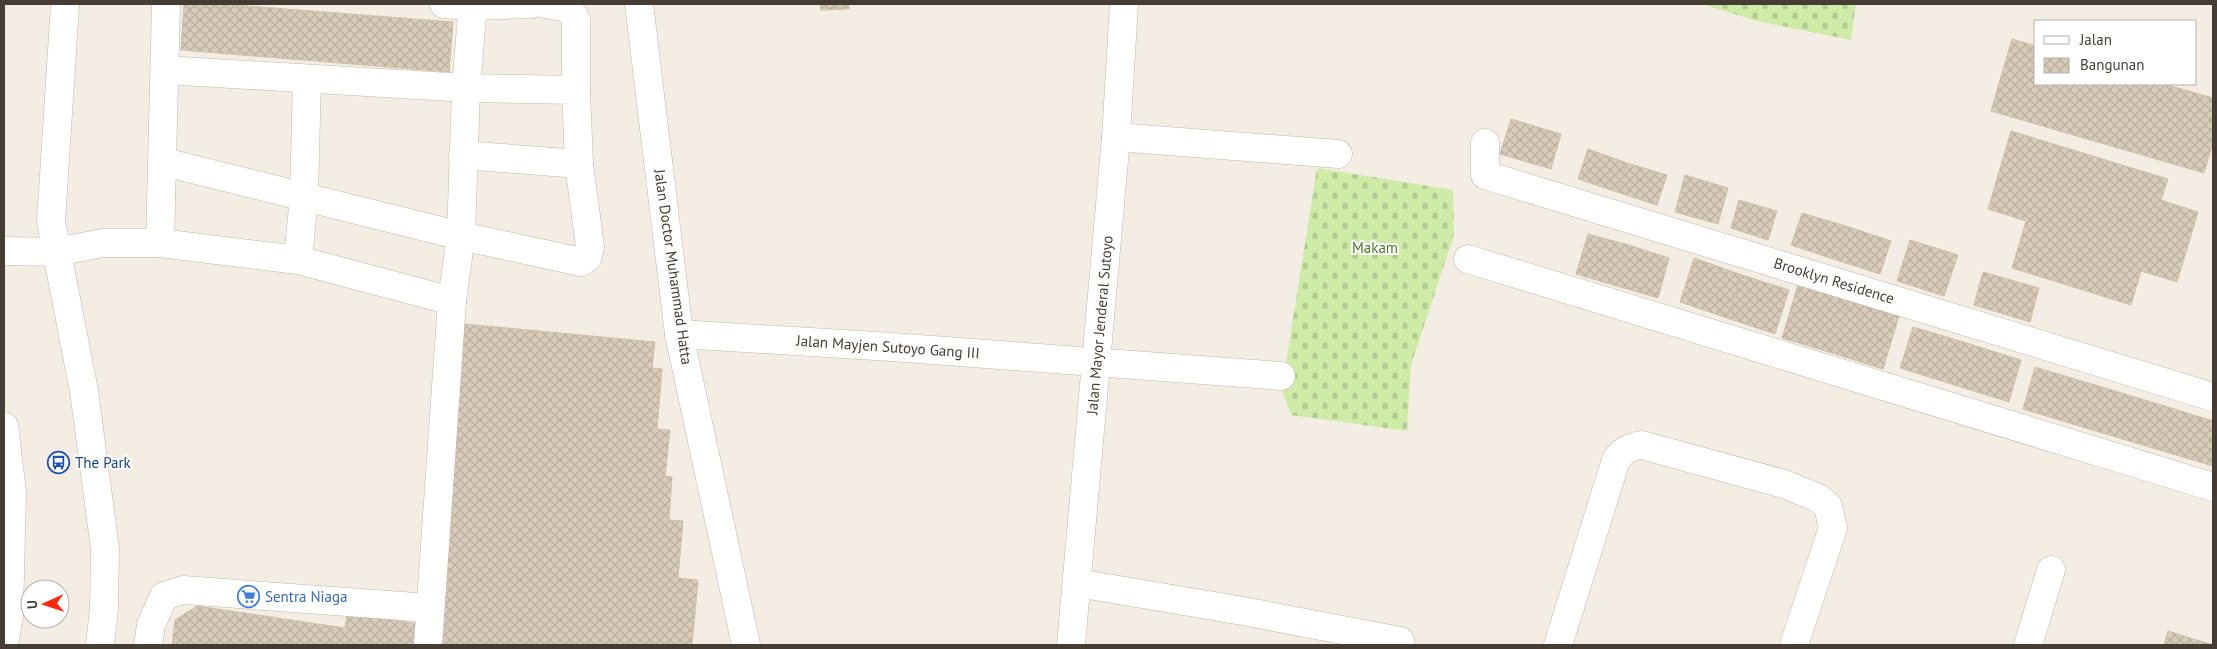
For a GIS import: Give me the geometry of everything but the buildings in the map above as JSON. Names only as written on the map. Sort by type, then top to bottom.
[{"type":"street","points":[[65,4],[51,222],[84,391],[105,549],[104,609],[100,645]]},
{"type":"street","points":[[160,243],[164,162],[166,4]]},
{"type":"street","points":[[444,4],[532,4]]},
{"type":"street","points":[[164,162],[461,236],[581,262],[588,257],[590,247],[580,164],[576,90],[576,19],[568,8],[546,4]]},
{"type":"street","name":"Jalan Doctor Muhammad Hatta","points":[[639,4],[680,334],[746,645]]},
{"type":"street","name":"Jalan Mayor Jenderal Sutoyo","points":[[1070,645],[1116,138],[1124,4]]},
{"type":"street","points":[[428,645],[452,301],[461,236],[466,88],[473,5]]},
{"type":"street","points":[[165,70],[466,88],[576,90]]},
{"type":"street","points":[[298,260],[304,196],[307,79]]},
{"type":"street","points":[[1116,138],[1338,154]]},
{"type":"street","name":"Brooklyn Residence","points":[[1485,143],[1484,175],[2213,397]]},
{"type":"street","points":[[463,155],[580,164]]},
{"type":"street","points":[[4,251],[56,252],[103,243],[160,243],[298,260],[452,301]]},
{"type":"street","points":[[1468,259],[2213,487]]},
{"type":"street","name":"Jalan Mayjen Sutoyo Gang III","points":[[680,334],[1281,376]]},
{"type":"street","points":[[4,426],[12,492],[9,615],[4,645]]},
{"type":"street","points":[[1558,645],[1616,460],[1622,452],[1630,447],[1642,444],[1784,484],[1818,498],[1828,506],[1833,528],[1794,645]]},
{"type":"street","points":[[2028,645],[2051,570]]},
{"type":"street","points":[[1077,583],[1243,611],[1400,641]]},
{"type":"street","points":[[148,645],[152,625],[164,596],[183,590],[430,608]]},
{"type":"green space","points":[[1702,4],[1856,4],[1851,40],[1757,21]]},
{"type":"green space","name":"Makam","points":[[1317,168],[1453,190],[1454,235],[1411,365],[1407,431],[1291,415],[1280,385],[1279,370],[1286,363]]},
{"type":"place","name":"The Park","points":[[59,463]]},
{"type":"place","name":"Sentra Niaga","points":[[249,597]]}]
